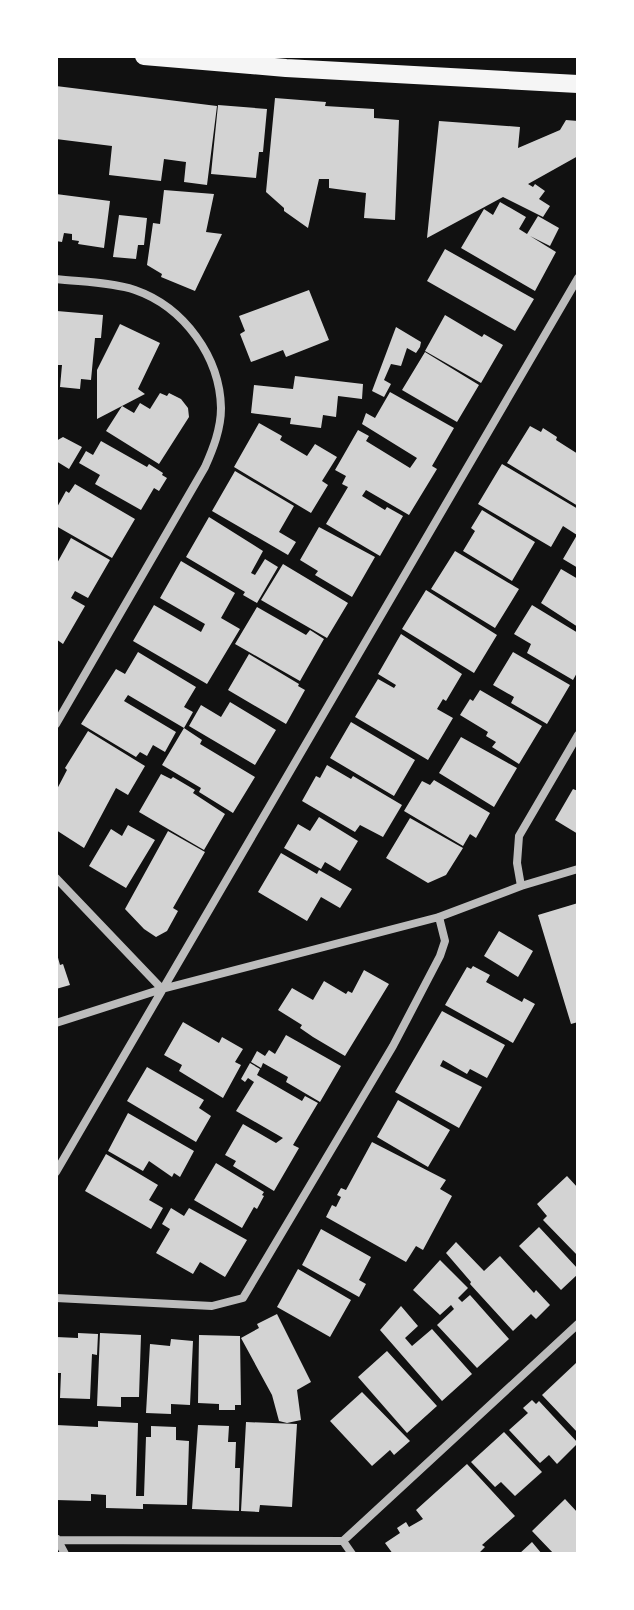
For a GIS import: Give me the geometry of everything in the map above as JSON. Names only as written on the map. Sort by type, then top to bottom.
[{"type":"main road","points":[[144,56],[286,68],[578,84]]},
{"type":"street","points":[[56,1172],[578,278]]},
{"type":"street","points":[[56,279],[134,290],[158,301],[180,318],[196,336],[213,365],[221,409],[216,442],[205,467],[56,724]]},
{"type":"street","points":[[521,886],[517,863],[519,836],[578,735]]},
{"type":"street","points":[[56,1023],[162,989],[439,917],[521,886],[578,869]]},
{"type":"street","points":[[56,878],[162,989]]},
{"type":"street","points":[[56,1298],[212,1306],[243,1298],[393,1046],[440,956],[445,941],[439,917]]},
{"type":"street","points":[[65,1554],[57,1539],[343,1541],[578,1324]]},
{"type":"street","points":[[343,1541],[352,1554]]},
{"type":"building","points":[[56,86],[217,106],[207,185],[184,182],[186,162],[164,159],[161,181],[109,175],[112,146],[56,139]]},
{"type":"building","points":[[275,98],[326,102],[325,106],[374,109],[374,118],[399,120],[395,220],[364,218],[366,193],[329,188],[329,179],[319,179],[308,228],[284,211],[266,192]]},
{"type":"building","points":[[218,105],[267,109],[263,152],[259,152],[256,178],[211,174]]},
{"type":"building","points":[[566,120],[578,121],[578,156],[528,184],[533,187],[535,184],[545,191],[539,199],[550,206],[543,217],[503,197],[427,238],[439,121],[520,127],[518,148],[560,130]]},
{"type":"building","points":[[164,190],[214,194],[206,232],[222,234],[195,291],[161,277],[162,274],[147,265],[153,223],[160,224]]},
{"type":"building","points":[[56,194],[110,201],[104,248],[78,244],[79,241],[72,240],[72,234],[64,233],[62,242],[56,241]]},
{"type":"building","points":[[500,202],[526,217],[519,229],[527,234],[538,216],[559,228],[550,246],[530,236],[556,252],[535,291],[461,248],[484,209],[493,215]]},
{"type":"building","points":[[119,215],[147,218],[144,245],[138,245],[136,259],[113,257]]},
{"type":"building","points":[[445,249],[534,299],[515,331],[427,281]]},
{"type":"building","points":[[309,290],[329,340],[286,357],[283,350],[251,362],[240,334],[245,331],[239,316]]},
{"type":"building","points":[[57,311],[103,315],[101,338],[95,338],[91,380],[81,379],[80,389],[60,387],[62,365],[56,365]]},
{"type":"building","points":[[445,315],[482,337],[484,334],[503,345],[481,383],[425,351]]},
{"type":"building","points":[[120,324],[160,343],[138,389],[145,394],[97,419],[97,370]]},
{"type":"building","points":[[396,327],[421,342],[416,353],[407,348],[401,366],[391,364],[384,380],[391,384],[384,397],[372,391]]},
{"type":"building","points":[[425,352],[479,385],[457,422],[402,390]]},
{"type":"building","points":[[295,376],[363,384],[362,399],[338,396],[336,417],[323,415],[321,428],[290,424],[291,418],[251,413],[254,385],[293,389]]},
{"type":"building","points":[[390,392],[454,428],[432,466],[437,469],[409,515],[366,490],[362,496],[385,510],[387,507],[403,516],[380,556],[326,524],[348,487],[342,484],[346,476],[335,470],[358,430],[369,436],[366,441],[410,468],[417,458],[362,424],[366,413],[375,418]]},
{"type":"building","points":[[160,393],[167,396],[169,393],[181,399],[188,408],[189,417],[159,464],[106,431],[122,406],[134,413],[140,403],[150,409]]},
{"type":"building","points":[[259,423],[307,456],[315,444],[337,457],[322,481],[328,485],[311,513],[234,467]]},
{"type":"building","points":[[530,426],[541,432],[543,428],[578,454],[578,506],[507,463]]},
{"type":"building","points":[[63,437],[82,447],[69,469],[56,461],[56,441]]},
{"type":"building","points":[[101,441],[147,467],[149,464],[167,478],[159,491],[154,488],[141,510],[95,484],[100,475],[79,463],[86,451],[93,455]]},
{"type":"building","points":[[502,464],[578,509],[578,568],[563,559],[577,535],[563,526],[551,547],[478,504]]},
{"type":"building","points":[[235,471],[294,506],[279,532],[296,542],[288,555],[212,511]]},
{"type":"building","points":[[75,484],[135,519],[112,558],[56,526],[56,509],[66,491],[69,493]]},
{"type":"building","points":[[482,510],[535,542],[512,581],[463,551],[475,531],[471,528]]},
{"type":"building","points":[[209,517],[263,551],[251,573],[255,575],[265,559],[278,567],[257,603],[243,595],[245,592],[186,557]]},
{"type":"building","points":[[319,527],[375,557],[352,597],[315,575],[318,571],[300,560]]},
{"type":"building","points":[[71,538],[110,560],[88,598],[75,591],[71,598],[85,606],[63,644],[56,639],[56,565]]},
{"type":"building","points":[[455,551],[519,589],[495,628],[431,589]]},
{"type":"building","points":[[181,561],[235,593],[221,618],[240,629],[207,684],[133,641],[154,605],[201,632],[205,624],[160,598]]},
{"type":"building","points":[[283,564],[348,603],[327,638],[261,600]]},
{"type":"building","points":[[561,569],[578,579],[578,627],[541,603]]},
{"type":"building","points":[[426,590],[497,635],[474,673],[402,629]]},
{"type":"building","points":[[532,605],[578,633],[578,671],[573,680],[527,653],[531,644],[514,634]]},
{"type":"building","points":[[257,607],[306,635],[310,630],[324,639],[300,681],[235,644]]},
{"type":"building","points":[[401,634],[462,674],[446,701],[443,699],[437,709],[453,718],[428,760],[355,717],[378,679],[394,688],[396,685],[378,674]]},
{"type":"building","points":[[138,652],[196,687],[184,707],[193,712],[184,728],[128,695],[124,701],[176,732],[165,752],[153,745],[147,756],[140,752],[136,757],[81,724],[116,669],[125,674]]},
{"type":"building","points":[[513,652],[570,685],[547,724],[511,703],[514,697],[493,685]]},
{"type":"building","points":[[249,654],[305,690],[286,724],[228,690]]},
{"type":"building","points":[[480,690],[542,726],[519,764],[492,747],[496,742],[486,736],[488,732],[460,715]]},
{"type":"building","points":[[230,702],[276,730],[255,765],[189,726],[201,705],[221,717]]},
{"type":"building","points":[[351,722],[415,760],[394,796],[330,758]]},
{"type":"building","points":[[184,728],[202,740],[200,744],[255,777],[233,813],[199,792],[201,788],[162,765]]},
{"type":"building","points":[[88,731],[145,766],[128,795],[116,788],[84,848],[56,830],[56,791],[67,770],[65,768]]},
{"type":"building","points":[[461,737],[517,768],[494,807],[439,773]]},
{"type":"building","points":[[327,765],[351,779],[353,776],[402,805],[383,837],[360,825],[355,832],[302,801],[316,776],[320,778]]},
{"type":"building","points":[[161,774],[195,790],[193,793],[225,814],[204,850],[139,812]]},
{"type":"building","points":[[434,780],[490,813],[476,838],[470,834],[463,846],[404,811],[422,781],[430,785]]},
{"type":"building","points":[[573,789],[578,791],[578,834],[555,820]]},
{"type":"building","points":[[319,817],[358,841],[340,871],[325,862],[321,869],[284,848],[298,824],[310,831]]},
{"type":"building","points":[[410,818],[463,848],[446,875],[428,883],[386,858]]},
{"type":"building","points":[[128,825],[155,840],[126,888],[89,866],[111,829],[122,836]]},
{"type":"building","points":[[168,831],[205,852],[173,908],[178,911],[167,931],[156,937],[125,909]]},
{"type":"building","points":[[281,853],[317,874],[319,870],[352,889],[340,908],[321,897],[307,921],[258,892]]},
{"type":"building","points":[[578,903],[578,1022],[571,1024],[538,915]]},
{"type":"building","points":[[499,931],[533,951],[518,977],[484,956]]},
{"type":"building","points":[[57,954],[70,985],[56,989]]},
{"type":"building","points":[[473,966],[490,975],[486,982],[522,1002],[524,998],[535,1004],[513,1043],[445,1005],[467,967],[471,969]]},
{"type":"building","points":[[364,970],[389,984],[345,1056],[313,1037],[300,1028],[302,1025],[278,1010],[292,988],[313,1000],[324,981],[346,994],[348,991],[352,993]]},
{"type":"building","points":[[442,1011],[505,1045],[487,1078],[470,1069],[467,1074],[443,1060],[440,1066],[482,1087],[459,1128],[395,1092]]},
{"type":"building","points":[[183,1022],[219,1043],[222,1037],[243,1049],[235,1062],[241,1065],[223,1098],[179,1071],[182,1065],[164,1055]]},
{"type":"building","points":[[286,1035],[341,1066],[320,1102],[286,1082],[288,1077],[263,1063],[261,1068],[251,1062],[257,1051],[265,1056],[269,1050],[275,1054]]},
{"type":"building","points":[[250,1063],[260,1069],[257,1075],[302,1101],[305,1096],[318,1103],[293,1145],[299,1148],[274,1191],[233,1166],[236,1161],[225,1155],[243,1124],[276,1143],[283,1138],[236,1111],[254,1082],[248,1078],[245,1082],[241,1079]]},
{"type":"building","points":[[147,1067],[204,1100],[199,1108],[211,1116],[196,1142],[127,1101]]},
{"type":"building","points":[[398,1100],[450,1130],[428,1167],[377,1137]]},
{"type":"building","points":[[128,1113],[194,1151],[180,1177],[174,1173],[172,1177],[149,1161],[143,1171],[108,1151]]},
{"type":"building","points":[[372,1142],[446,1180],[440,1189],[452,1196],[423,1250],[416,1246],[406,1262],[326,1217],[332,1205],[336,1207],[341,1197],[337,1195],[341,1188],[346,1190]]},
{"type":"building","points":[[106,1154],[158,1185],[149,1200],[163,1208],[151,1229],[85,1191]]},
{"type":"building","points":[[216,1163],[264,1192],[257,1209],[254,1207],[242,1228],[194,1200]]},
{"type":"building","points":[[567,1176],[578,1188],[578,1256],[543,1220],[547,1216],[537,1204]]},
{"type":"building","points":[[171,1208],[184,1216],[189,1208],[247,1240],[225,1277],[200,1262],[193,1274],[156,1253],[170,1229],[162,1224]]},
{"type":"building","points":[[539,1227],[578,1269],[578,1274],[561,1290],[519,1246]]},
{"type":"building","points":[[321,1229],[371,1257],[359,1280],[366,1284],[359,1297],[302,1265]]},
{"type":"building","points":[[456,1242],[484,1271],[500,1256],[534,1293],[536,1290],[550,1305],[536,1319],[531,1314],[513,1331],[446,1253]]},
{"type":"building","points":[[440,1260],[468,1288],[458,1298],[462,1302],[470,1295],[509,1339],[477,1368],[437,1325],[454,1309],[451,1305],[440,1315],[413,1290]]},
{"type":"building","points":[[298,1269],[351,1300],[330,1337],[277,1307]]},
{"type":"building","points":[[401,1306],[418,1326],[405,1338],[412,1346],[432,1329],[472,1374],[442,1401],[380,1330]]},
{"type":"building","points":[[277,1314],[311,1382],[297,1390],[301,1420],[287,1423],[279,1421],[272,1395],[241,1338],[259,1328],[257,1324]]},
{"type":"building","points":[[78,1333],[98,1334],[97,1355],[92,1354],[90,1399],[60,1398],[61,1373],[56,1373],[56,1337],[78,1338]]},
{"type":"building","points":[[100,1333],[141,1335],[139,1397],[121,1397],[121,1407],[97,1406]]},
{"type":"building","points":[[199,1335],[240,1336],[241,1405],[235,1405],[235,1410],[219,1410],[219,1404],[198,1403]]},
{"type":"building","points":[[171,1339],[193,1341],[190,1405],[171,1404],[171,1414],[146,1413],[150,1344],[170,1346]]},
{"type":"building","points":[[387,1351],[437,1406],[407,1433],[358,1377]]},
{"type":"building","points":[[576,1363],[578,1365],[578,1433],[542,1395]]},
{"type":"building","points":[[362,1392],[410,1441],[394,1455],[390,1450],[372,1466],[330,1421]]},
{"type":"building","points":[[532,1400],[536,1404],[539,1401],[578,1443],[557,1464],[549,1455],[540,1463],[509,1430],[528,1413],[523,1408]]},
{"type":"building","points":[[98,1421],[138,1423],[136,1496],[144,1496],[146,1437],[151,1437],[151,1426],[176,1427],[176,1440],[189,1441],[187,1505],[143,1504],[143,1509],[106,1508],[106,1495],[91,1494],[91,1501],[56,1500],[56,1425],[98,1427]]},
{"type":"building","points":[[246,1422],[297,1424],[292,1507],[260,1505],[259,1512],[241,1511]]},
{"type":"building","points":[[198,1425],[229,1426],[228,1442],[236,1442],[235,1468],[240,1468],[239,1511],[192,1509]]},
{"type":"building","points":[[504,1432],[542,1472],[515,1496],[501,1482],[495,1487],[471,1462]]},
{"type":"building","points":[[467,1464],[515,1516],[482,1545],[485,1547],[478,1554],[393,1554],[385,1543],[400,1533],[397,1528],[406,1522],[409,1527],[423,1519],[416,1510]]},
{"type":"building","points":[[565,1499],[578,1513],[578,1554],[554,1554],[532,1531]]},
{"type":"building","points":[[532,1542],[542,1554],[519,1554]]}]
